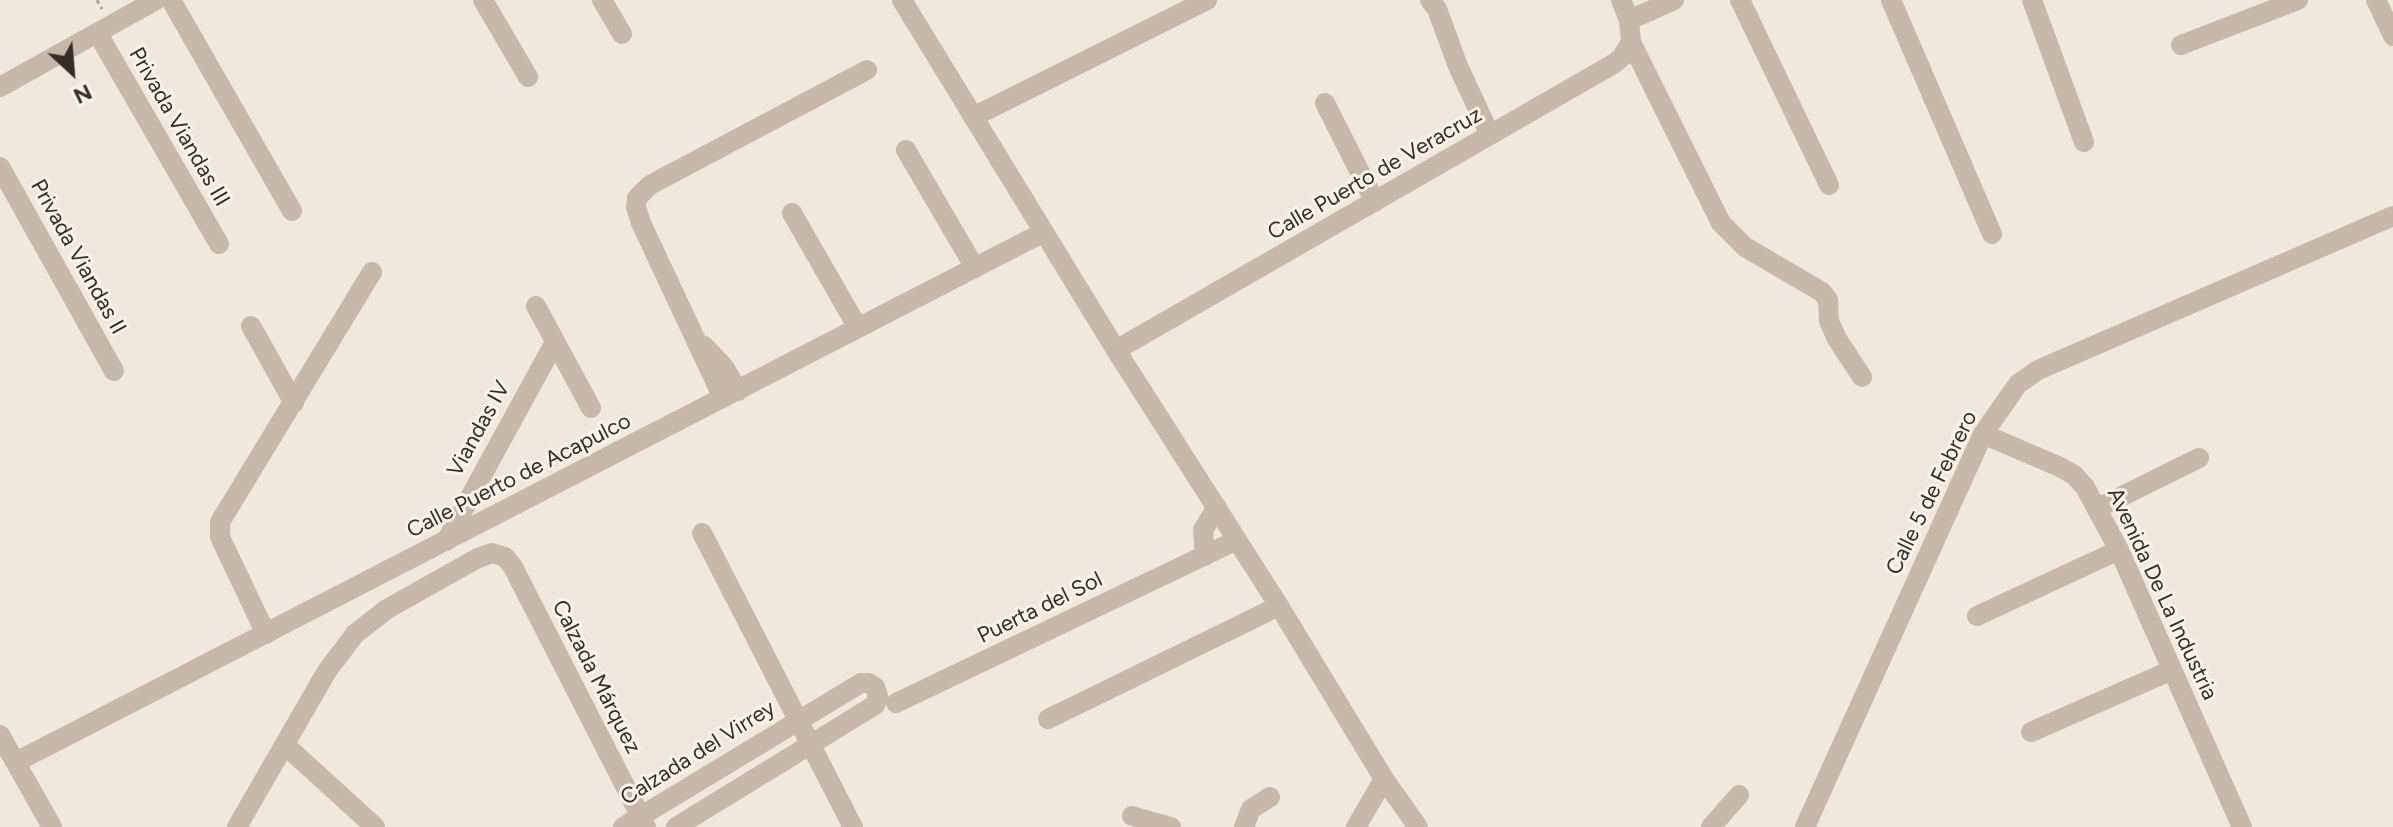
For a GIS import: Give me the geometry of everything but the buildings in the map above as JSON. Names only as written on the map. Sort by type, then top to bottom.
[{"type":"street","points":[[0,87],[156,0]]},
{"type":"street","points":[[171,0],[292,211]]},
{"type":"street","points":[[483,0],[528,77]]},
{"type":"street","points":[[602,0],[622,34]]},
{"type":"street","points":[[902,0],[1116,350],[1279,606],[1384,779],[1418,827]]},
{"type":"street","points":[[973,117],[1207,0]]},
{"type":"street","points":[[1430,0],[1437,9],[1458,66],[1490,135]]},
{"type":"street","points":[[1621,0],[1629,20],[1631,42],[1721,223],[1745,247],[1822,292],[1828,300],[1829,321],[1837,339],[1862,377]]},
{"type":"street","points":[[1629,20],[1674,0]]},
{"type":"street","points":[[1740,0],[1829,185]]},
{"type":"street","points":[[1891,0],[1992,234]]},
{"type":"street","points":[[2032,0],[2084,142]]},
{"type":"street","points":[[2181,45],[2298,0]]},
{"type":"street","points":[[2376,0],[2393,36]]},
{"type":"street","name":"Privada Viandas III","points":[[98,34],[219,244]]},
{"type":"street","name":"Calle Puerto de Veracruz","points":[[1116,350],[1615,63],[1631,42]]},
{"type":"street","points":[[730,394],[710,376],[696,338],[641,223],[636,207],[637,198],[650,185],[867,70]]},
{"type":"street","points":[[1325,103],[1375,202]]},
{"type":"street","points":[[906,150],[975,268]]},
{"type":"street","name":"Privada Viandas II","points":[[0,167],[114,371]]},
{"type":"street","points":[[792,213],[858,328]]},
{"type":"street","name":"Calle 5 de Febrero","points":[[1805,827],[1983,434],[2011,392],[2038,370],[2393,216]]},
{"type":"street","name":"Calle Puerto de Acapulco","points":[[16,762],[1044,232]]},
{"type":"street","points":[[266,634],[220,537],[220,522],[372,272]]},
{"type":"street","points":[[536,306],[591,408]]},
{"type":"street","points":[[251,326],[294,403]]},
{"type":"street","name":"Viandas IV","points":[[446,541],[555,342]]},
{"type":"street","name":"Avenida De La Industria","points":[[1983,434],[2074,475],[2098,508],[2242,827]]},
{"type":"street","points":[[2098,508],[2199,458]]},
{"type":"street","points":[[1205,556],[1203,530],[1217,507]]},
{"type":"street","points":[[702,533],[853,827]]},
{"type":"street","name":"Puerta del Sol","points":[[896,703],[1237,540]]},
{"type":"street","points":[[1977,616],[2119,550]]},
{"type":"street","name":"Calzada Márquez","points":[[285,745],[341,651],[366,623],[478,558],[499,554],[513,567],[637,823]]},
{"type":"street","points":[[1048,719],[1279,606]]},
{"type":"street","points":[[2031,732],[2172,670]]},
{"type":"street","name":"Calzada del Virrey","points":[[637,823],[797,719],[865,682],[872,684],[878,692],[875,705],[810,744]]},
{"type":"street","points":[[0,735],[52,827]]},
{"type":"street","points":[[676,827],[810,744]]},
{"type":"street","points":[[237,827],[285,745],[375,827]]},
{"type":"street","points":[[1356,827],[1384,779]]},
{"type":"street","points":[[1711,827],[1739,795]]},
{"type":"street","points":[[1244,827],[1251,809],[1270,797]]},
{"type":"street","points":[[1132,816],[1171,827]]}]
